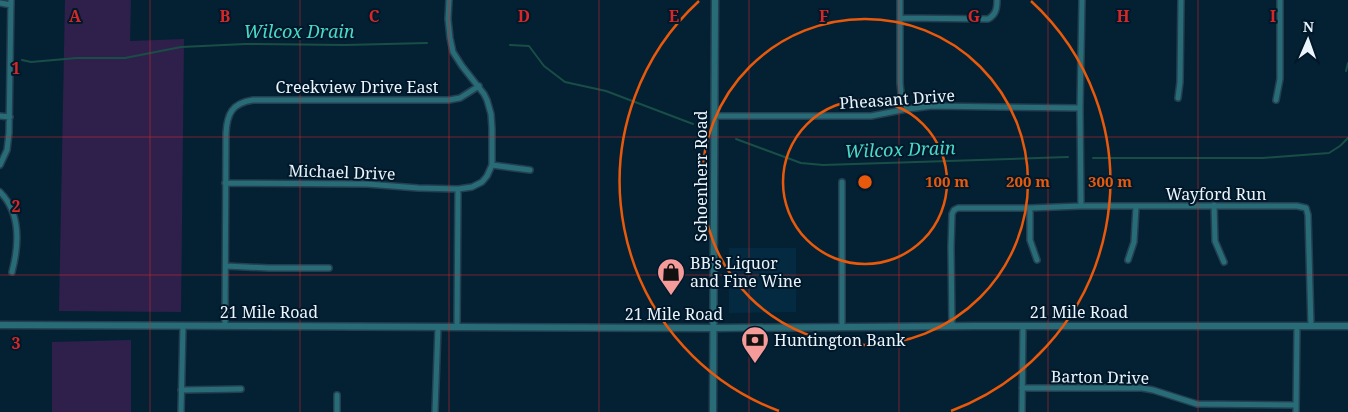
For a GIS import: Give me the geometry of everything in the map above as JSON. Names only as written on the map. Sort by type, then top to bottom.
[{"type":"street","points":[[449,0],[448,19],[451,45],[462,66],[487,100],[491,114],[492,165],[530,170]]},
{"type":"street","name":"Schoenherr Road","points":[[713,412],[716,0]]},
{"type":"street","points":[[900,0],[900,83],[901,93],[907,109]]},
{"type":"street","points":[[901,18],[985,20],[996,12],[997,0]]},
{"type":"street","points":[[1081,206],[1082,0]]},
{"type":"street","points":[[1178,98],[1180,82],[1181,0]]},
{"type":"street","points":[[1276,100],[1280,79],[1280,0]]},
{"type":"street","points":[[0,3],[11,2],[10,117],[8,145],[0,165]]},
{"type":"street","name":"Creekview Drive East","points":[[226,183],[227,123],[230,112],[242,102],[252,100],[455,99],[478,86]]},
{"type":"street","name":"Pheasant Drive","points":[[715,116],[871,116],[932,106],[1080,108]]},
{"type":"street","points":[[0,116],[10,117]]},
{"type":"street","name":"Michael Drive","points":[[226,183],[367,184],[418,188],[458,188],[472,187],[482,182],[492,165]]},
{"type":"street","points":[[842,182],[842,327]]},
{"type":"street","points":[[225,326],[226,183]]},
{"type":"street","points":[[457,327],[458,188]]},
{"type":"street","points":[[0,192],[12,208],[16,223],[16,258],[12,272]]},
{"type":"street","points":[[1214,206],[1215,241],[1224,262]]},
{"type":"street","name":"Wayford Run","points":[[952,326],[952,214],[958,208],[1297,206],[1306,208],[1308,216],[1311,326]]},
{"type":"street","points":[[1128,260],[1134,242],[1136,207]]},
{"type":"street","points":[[1030,208],[1030,240],[1037,260]]},
{"type":"street","points":[[226,266],[329,268]]},
{"type":"street","name":"21 Mile Road","points":[[0,325],[714,328],[1348,326]]},
{"type":"street","points":[[181,412],[183,326]]},
{"type":"street","points":[[1022,412],[1023,326]]},
{"type":"street","points":[[1296,412],[1297,326]]},
{"type":"street","points":[[435,412],[438,327]]},
{"type":"street","name":"Barton Drive","points":[[1022,388],[1142,388],[1197,404],[1296,404]]},
{"type":"street","points":[[181,390],[241,389]]},
{"type":"street","points":[[337,394],[337,412]]},
{"type":"shaded area","points":[[65,0],[131,0],[130,41],[184,39],[181,312],[59,311]]},
{"type":"shaded area","points":[[729,248],[796,248],[796,312],[729,313]]},
{"type":"shaded area","points":[[131,340],[131,412],[52,412],[52,342]]},
{"type":"waterway","name":"Wilcox Drain","points":[[22,60],[31,62],[77,58],[125,58],[181,47],[245,44],[345,45],[427,43]]},
{"type":"waterway","name":"Wilcox Drain","points":[[510,45],[529,46],[544,66],[565,82],[606,91],[693,124]]},
{"type":"waterway","points":[[1346,71],[1348,63]]},
{"type":"waterway","name":"Wilcox Drain","points":[[1093,158],[1263,158],[1329,153],[1348,138]]},
{"type":"waterway","name":"Wilcox Drain","points":[[736,139],[801,163],[823,165],[1068,157]]},
{"type":"place","name":"BB's Liquor and Fine Wine","points":[[671,296]]},
{"type":"place","name":"Huntington Bank","points":[[755,364]]}]
